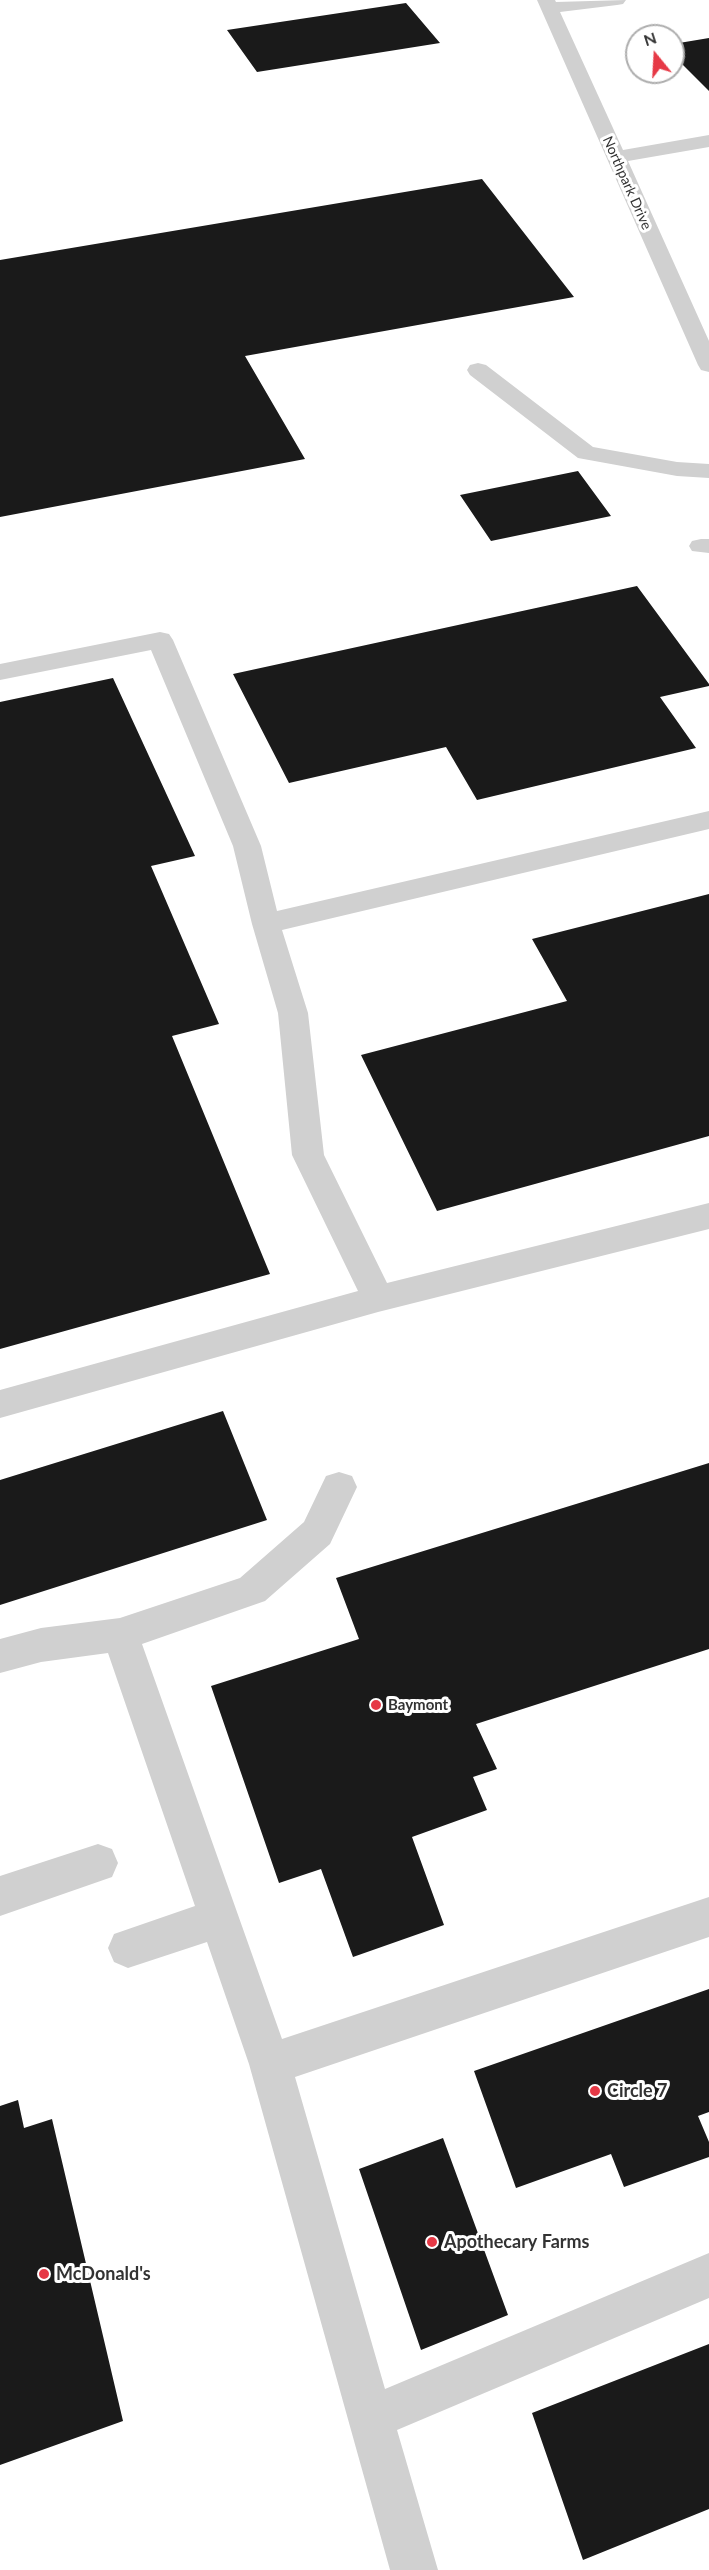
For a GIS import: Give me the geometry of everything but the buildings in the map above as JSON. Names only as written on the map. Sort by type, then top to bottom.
[{"type":"street","points":[[548,4],[617,0]]},
{"type":"street","name":"Northpark Drive","points":[[548,4],[709,365]]},
{"type":"street","points":[[616,157],[709,141]]},
{"type":"street","points":[[687,316],[709,313]]},
{"type":"street","points":[[478,370],[586,453],[676,469],[709,471]]},
{"type":"street","points":[[0,672],[160,640],[247,846],[266,924],[292,1013],[308,1155],[378,1299]]},
{"type":"street","points":[[266,924],[709,820]]},
{"type":"street","points":[[0,1404],[378,1299],[709,1216]]},
{"type":"street","points":[[0,1656],[41,1645],[120,1635],[252,1590],[317,1533],[339,1487]]},
{"type":"street","points":[[120,1635],[270,2064],[414,2570]]},
{"type":"street","points":[[0,1896],[98,1863]]},
{"type":"street","points":[[270,2064],[709,1917]]},
{"type":"street","points":[[128,1948],[219,1918]]},
{"type":"street","points":[[371,2418],[709,2275]]},
{"type":"place","name":"Baymont","points":[[376,1705]]},
{"type":"place","name":"Circle 7","points":[[595,2091]]},
{"type":"place","name":"Apothecary Farms","points":[[432,2242]]},
{"type":"place","name":"McDonald's","points":[[44,2274]]}]
